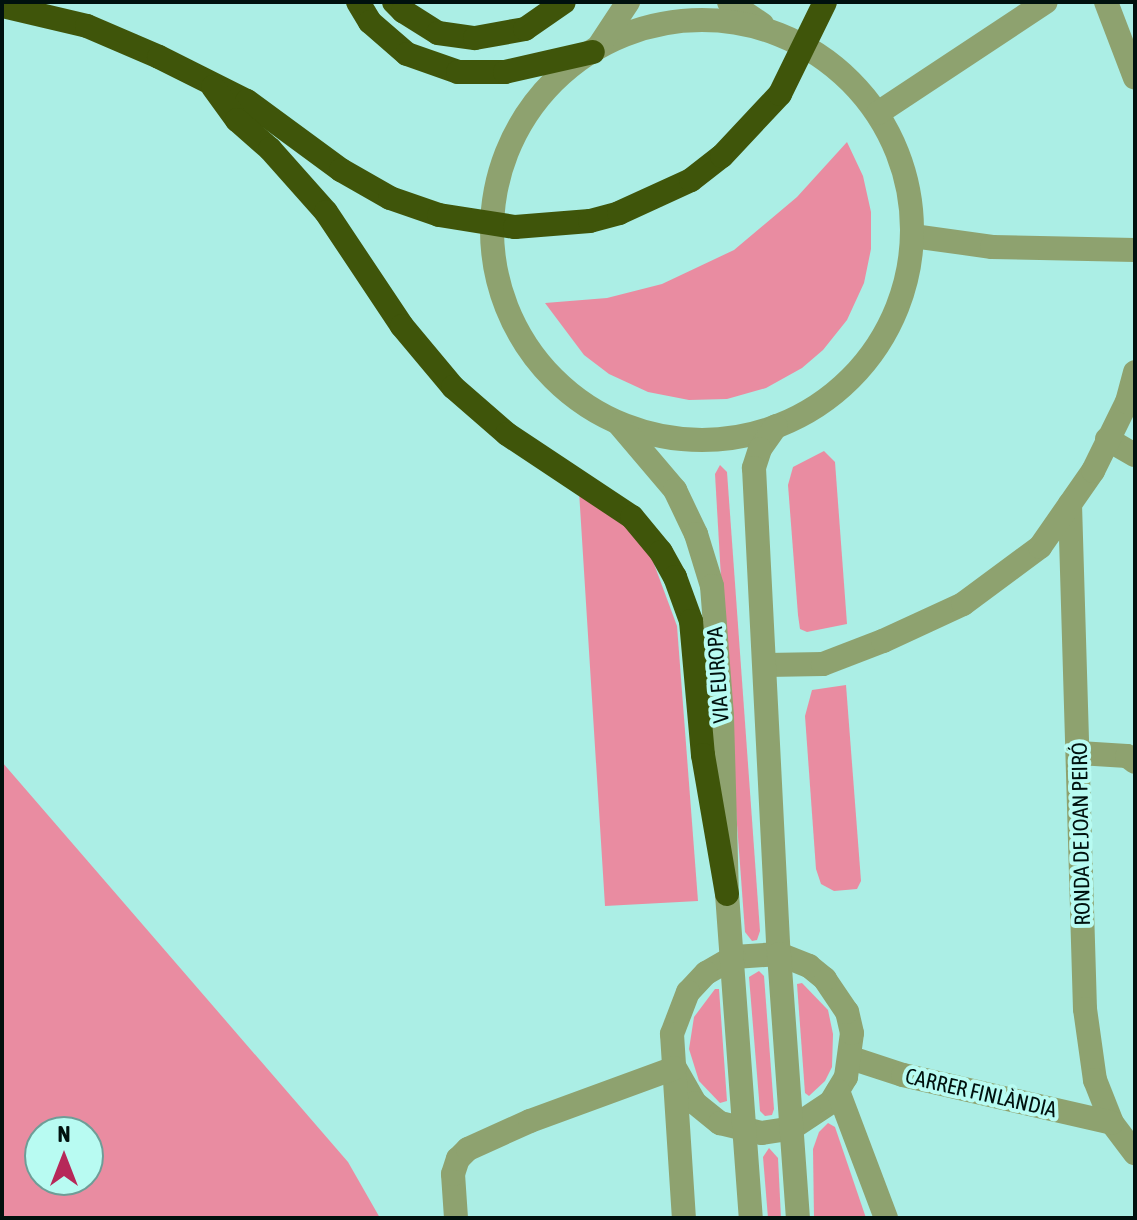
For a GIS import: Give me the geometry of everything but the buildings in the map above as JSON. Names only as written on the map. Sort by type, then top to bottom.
[{"type":"highway","points":[[358,2],[370,22],[407,54],[458,72],[505,72],[595,50]]},
{"type":"highway","points":[[394,2],[438,33],[475,38],[525,29],[564,2]]},
{"type":"highway","points":[[2,6],[87,26],[159,57],[213,87],[247,101],[341,170],[390,198],[457,219],[515,227],[553,227],[590,221],[643,203],[691,180],[722,156],[780,94],[825,2]]},
{"type":"highway","points":[[213,87],[237,120],[270,149],[326,212],[402,326],[453,387],[507,434],[625,511],[661,552],[675,577],[691,621],[703,755],[727,894]]},
{"type":"street","points":[[595,50],[628,2]]},
{"type":"street","points":[[729,2],[830,64],[878,113],[905,173],[913,236],[904,290],[894,316],[865,363],[825,400],[776,426],[723,439],[696,439],[669,437],[618,422],[596,411],[557,382],[526,344],[504,300],[493,253],[493,205],[505,158],[527,114],[559,77],[595,50],[626,35],[686,21],[748,25],[780,35]]},
{"type":"street","points":[[878,113],[1046,2]]},
{"type":"street","points":[[1106,2],[1135,78]]},
{"type":"street","points":[[913,236],[992,247],[1135,250]]},
{"type":"street","points":[[767,665],[823,664],[883,641],[963,604],[1040,547],[1093,471],[1127,402],[1135,372]]},
{"type":"street","name":"VIA EUROPA","points":[[618,422],[675,490],[706,559],[712,586],[722,717],[727,894],[751,1218]]},
{"type":"street","points":[[776,426],[760,449],[754,468],[767,665],[779,954],[798,1218]]},
{"type":"street","points":[[1107,439],[1135,455]]},
{"type":"street","name":"RONDA DE JOAN PEIRÓ","points":[[1070,504],[1085,1009],[1095,1080],[1112,1123],[1135,1153]]},
{"type":"street","points":[[1079,753],[1127,756],[1135,762]]},
{"type":"street","points":[[675,1068],[684,1089],[705,1113],[745,1131],[762,1133],[792,1128],[820,1112],[838,1091],[851,1058],[852,1033],[839,996],[809,966],[779,954],[734,957],[706,973],[683,1001],[672,1034],[684,1218]]},
{"type":"street","name":"CARRER FINLÀNDIA","points":[[851,1058],[903,1075],[1112,1123]]},
{"type":"street","points":[[456,1218],[453,1174],[458,1159],[468,1149],[530,1121],[675,1068]]},
{"type":"street","points":[[838,1091],[886,1218]]},
{"type":"shaded area","points":[[847,142],[863,176],[871,212],[871,249],[864,283],[847,320],[823,350],[802,368],[766,388],[727,399],[689,400],[648,392],[609,374],[584,355],[545,303],[607,298],[662,284],[734,250],[797,197]]},
{"type":"shaded area","points":[[824,451],[835,462],[847,624],[807,632],[800,629],[798,615],[788,485],[793,467]]},
{"type":"shaded area","points":[[720,465],[727,472],[760,931],[757,940],[752,941],[745,932],[729,716],[715,474]]},
{"type":"shaded area","points":[[579,491],[622,522],[650,553],[677,626],[698,901],[605,906]]},
{"type":"shaded area","points":[[846,685],[861,881],[857,889],[834,891],[821,884],[816,869],[805,716],[812,690]]},
{"type":"shaded area","points":[[2,762],[348,1162],[380,1218],[2,1218]]},
{"type":"shaded area","points":[[759,971],[764,976],[774,1109],[772,1115],[765,1116],[760,1111],[749,977]]},
{"type":"shaded area","points":[[802,983],[828,1010],[833,1034],[832,1067],[825,1081],[809,1096],[805,1093],[797,984]]},
{"type":"shaded area","points":[[715,989],[719,989],[727,1101],[720,1103],[699,1081],[689,1049],[694,1017]]},
{"type":"shaded area","points":[[828,1123],[835,1127],[866,1218],[814,1218],[813,1149],[819,1132]]},
{"type":"shaded area","points":[[769,1148],[778,1158],[781,1218],[768,1218],[763,1157]]}]
